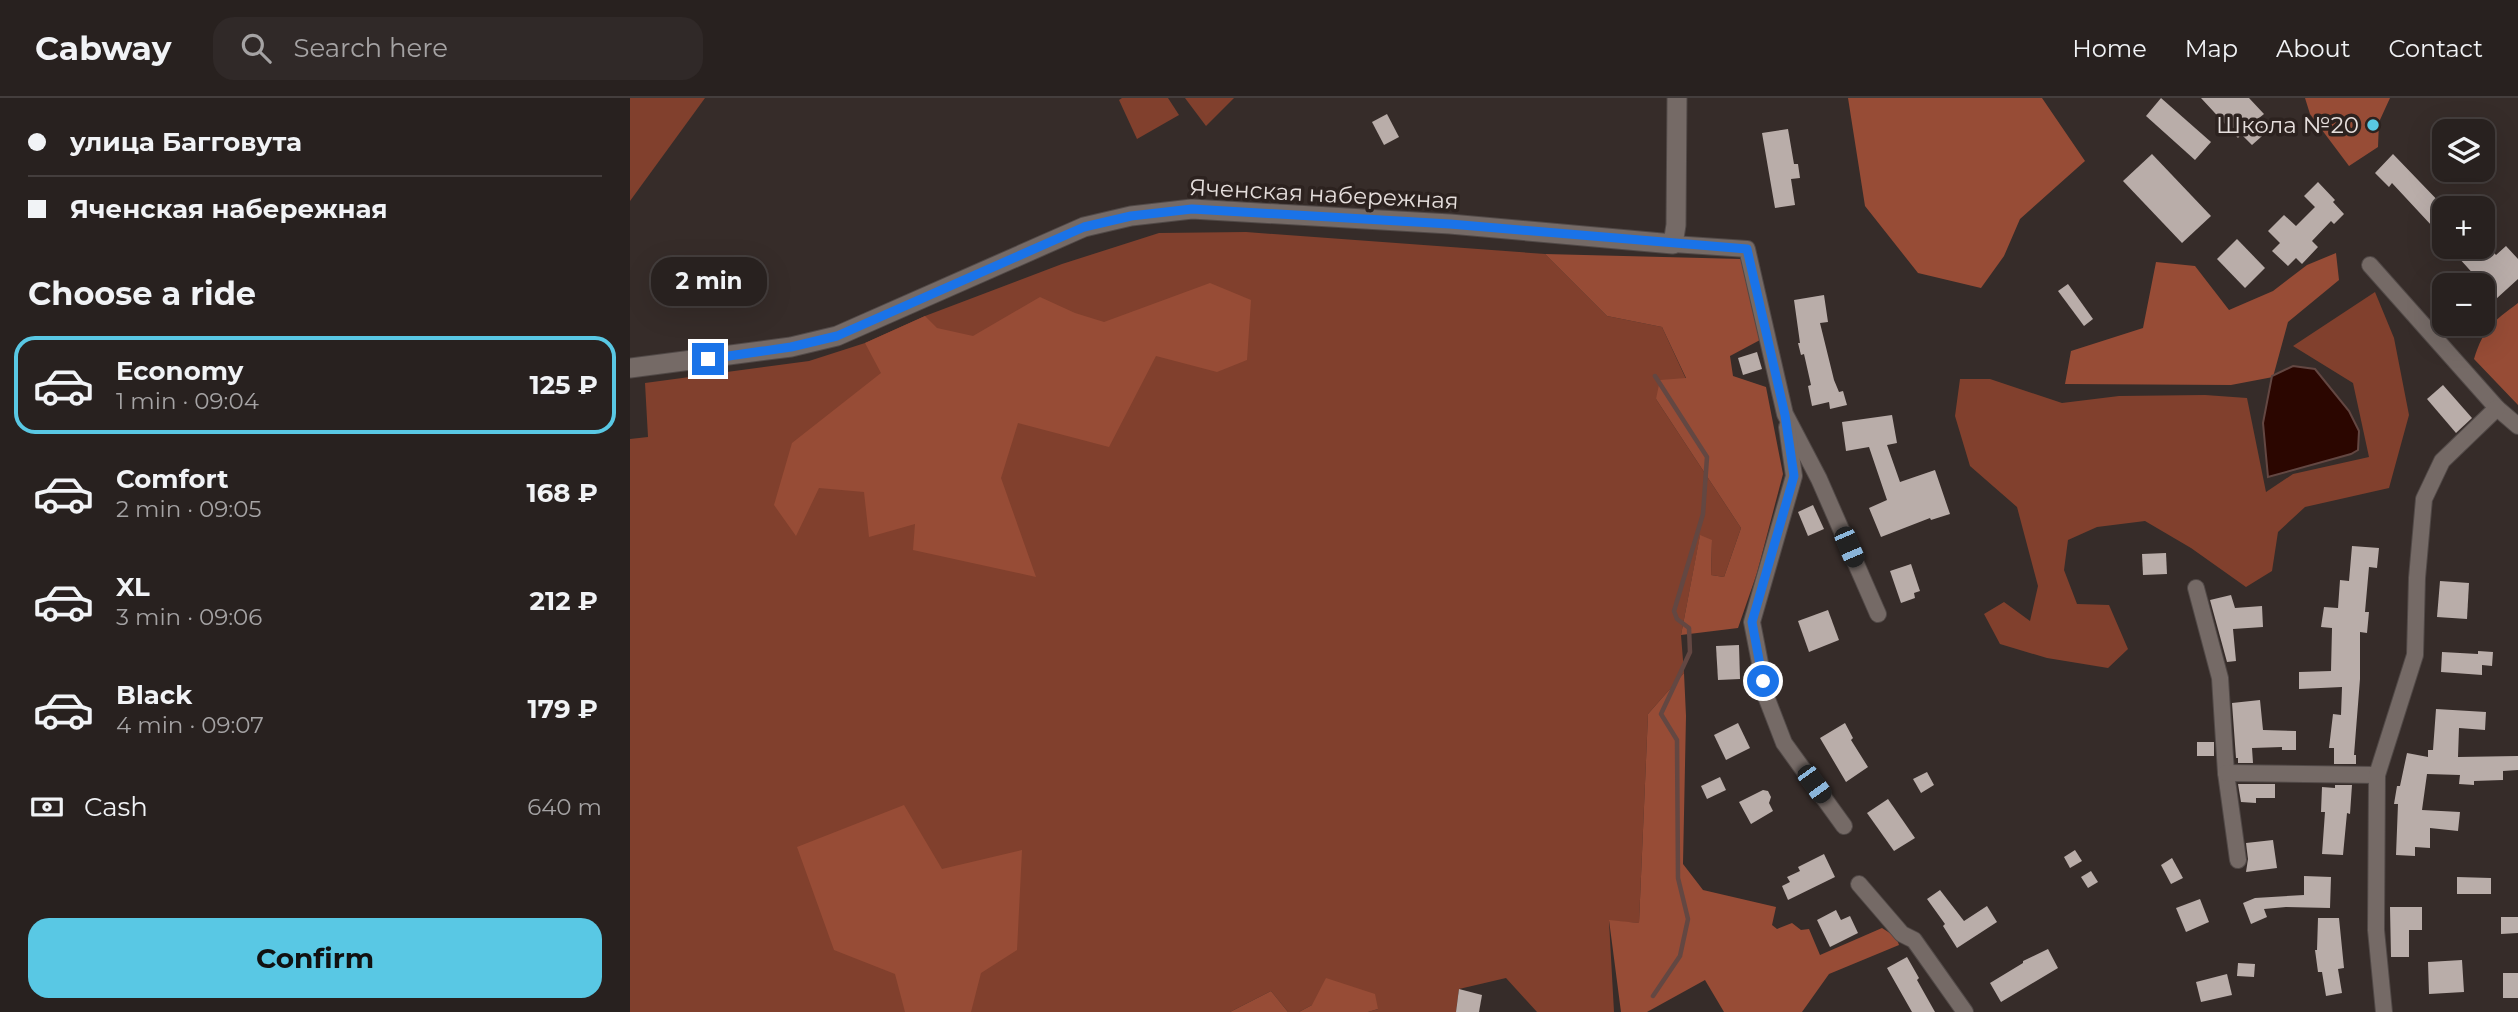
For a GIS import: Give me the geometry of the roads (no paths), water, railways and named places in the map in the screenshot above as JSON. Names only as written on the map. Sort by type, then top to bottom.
[{"type":"street","points":[[1673,244],[1677,98]]},
{"type":"street","name":"Яченская набережная","points":[[630,368],[791,347],[837,336],[1084,227],[1131,216],[1205,210],[1450,224],[1747,249],[1785,415]]},
{"type":"street","points":[[2370,265],[2497,408],[2518,426]]},
{"type":"street","points":[[2384,1012],[2376,930],[2377,775],[2416,655],[2417,578],[2424,499],[2442,460],[2497,408]]},
{"type":"street","points":[[1785,415],[1819,479],[1878,614]]},
{"type":"street","points":[[1785,415],[1794,476],[1752,622],[1768,699],[1784,743],[1844,826]]},
{"type":"street","points":[[2196,589],[2220,678],[2226,773],[2238,860]]},
{"type":"street","points":[[2226,773],[2377,775]]},
{"type":"street","points":[[1859,884],[1902,934],[1914,940],[1965,1012]]},
{"type":"waterway","points":[[1653,996],[1680,956],[1688,919],[1678,878],[1677,740],[1661,714],[1690,652],[1689,628],[1677,619],[1674,611],[1703,514],[1707,457],[1655,376]]},
{"type":"place","name":"Школа №20","points":[[2373,125]]}]
